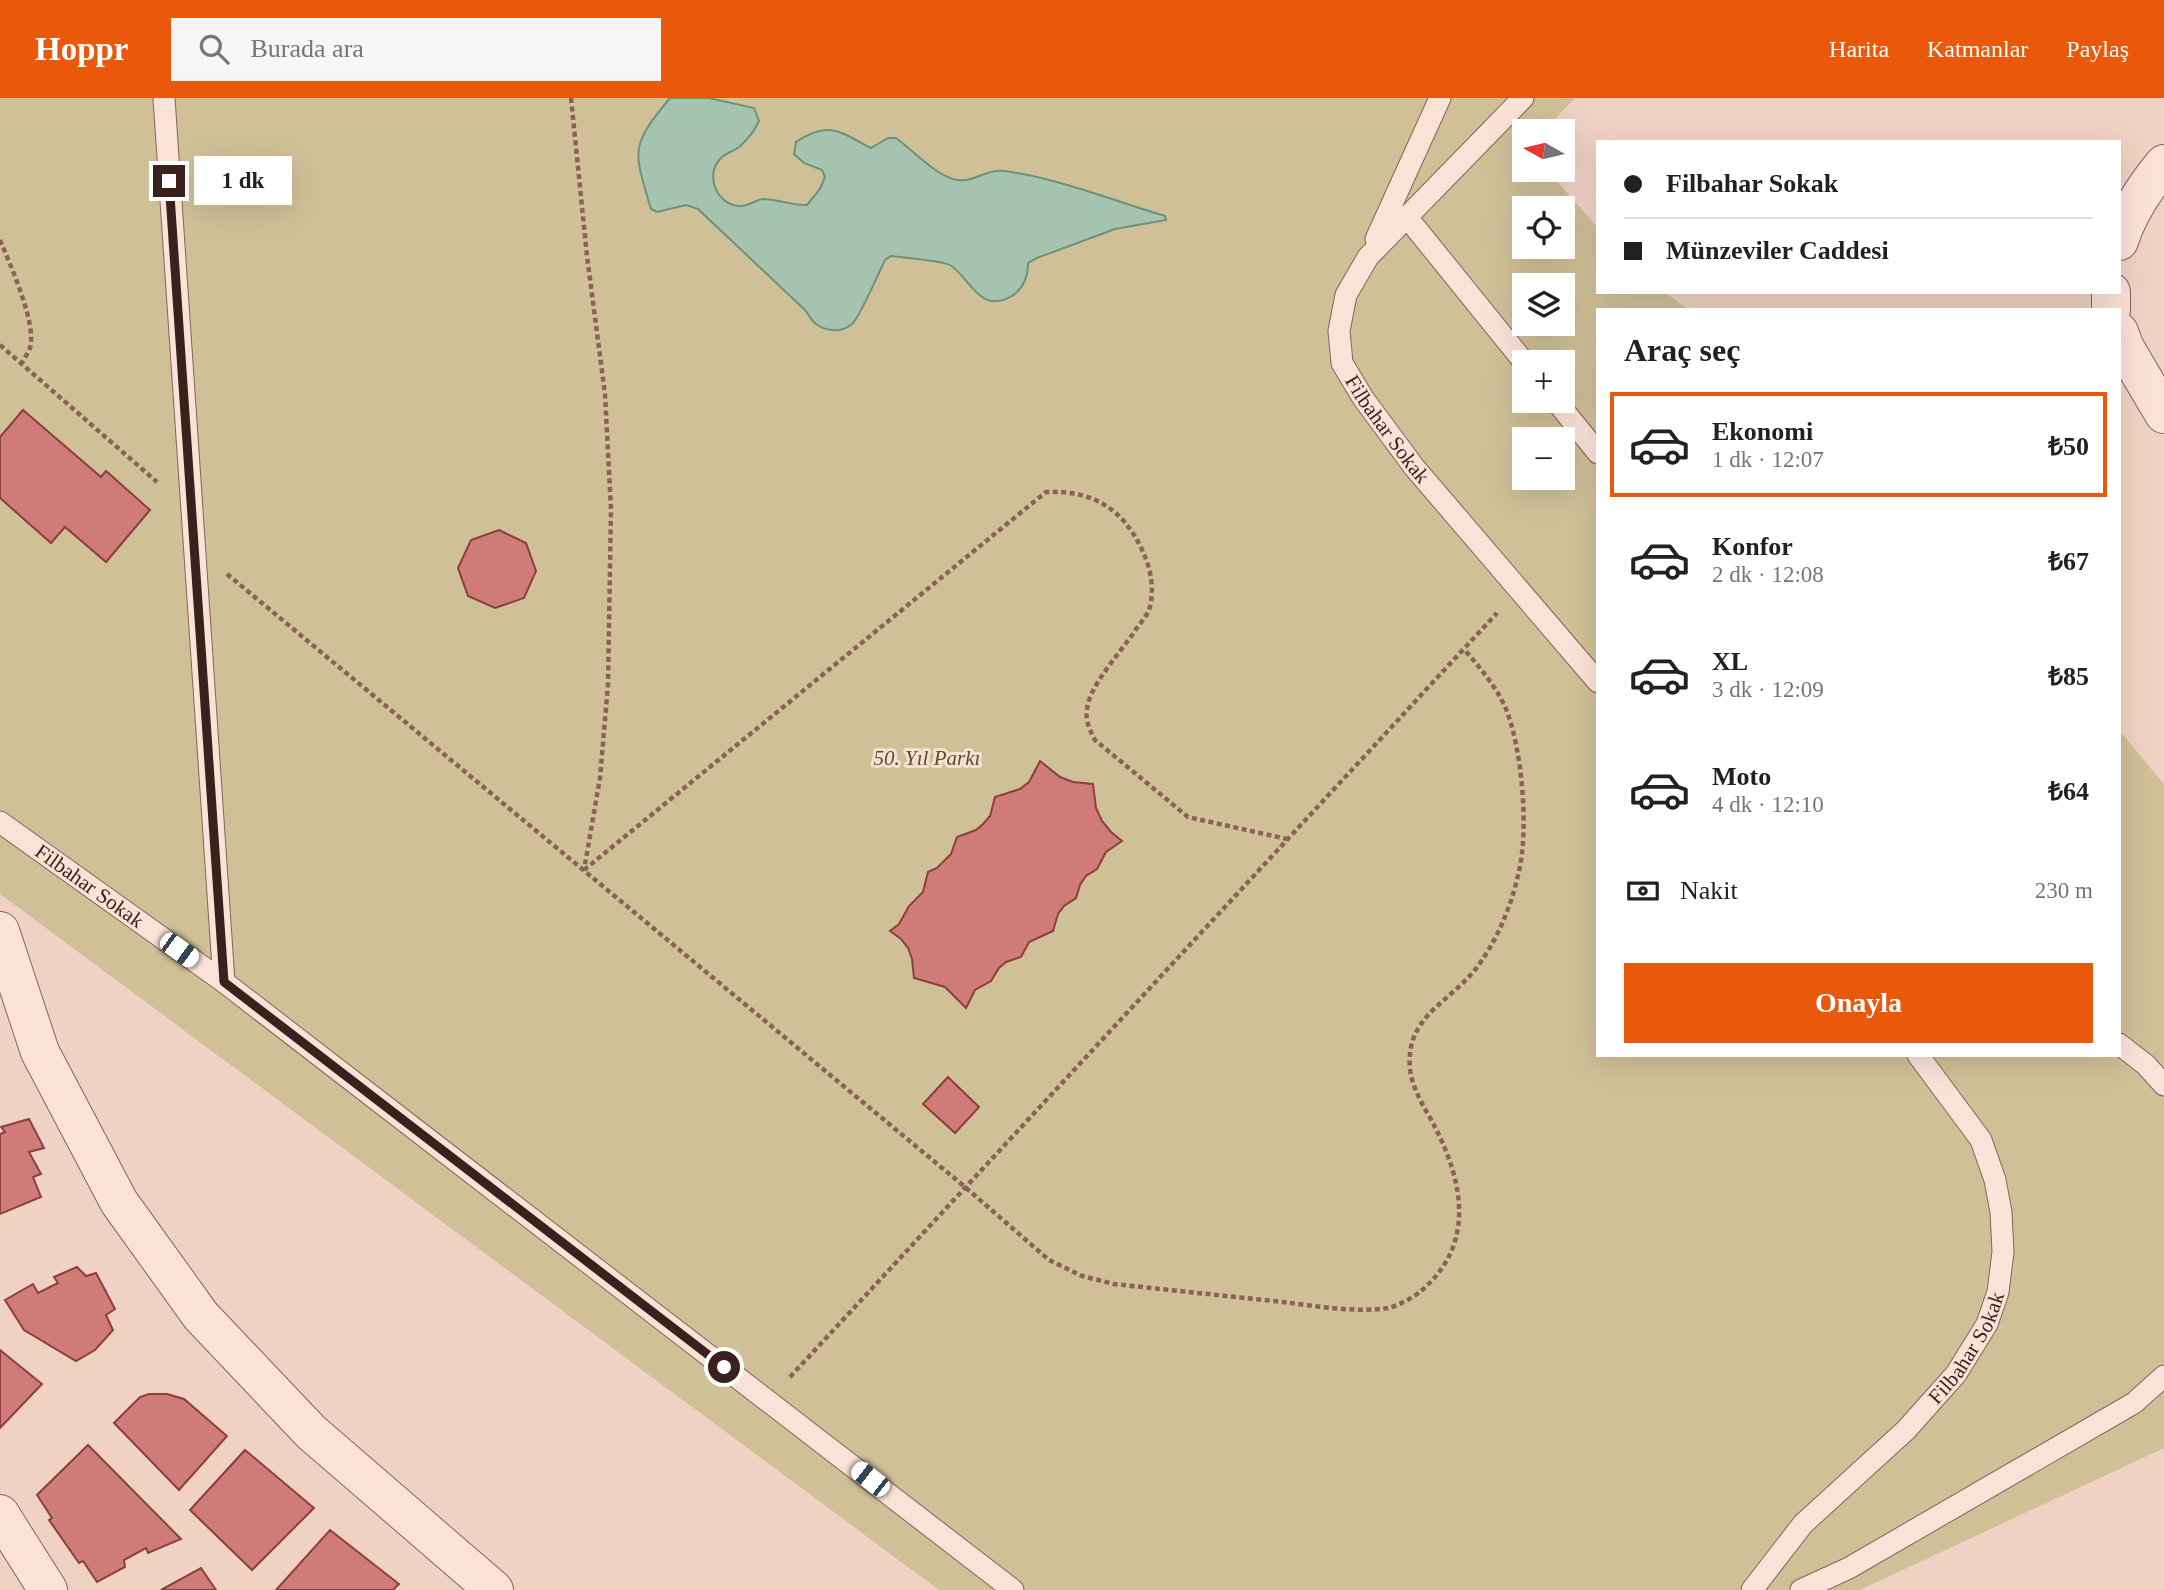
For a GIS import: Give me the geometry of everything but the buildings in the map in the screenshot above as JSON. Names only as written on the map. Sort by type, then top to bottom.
[{"type":"street","points":[[2121,234],[2125,220],[2164,164]]},
{"type":"street","points":[[2121,337],[2164,414]]},
{"type":"street","points":[[0,932],[40,1052],[119,1202],[201,1316],[311,1432],[494,1590]]},
{"type":"street","points":[[0,1514],[48,1590]]},
{"type":"lane","points":[[164,98],[224,982]]},
{"type":"lane","points":[[1367,257],[1440,98]]},
{"type":"lane","name":"Filbahar Sokak","points":[[1523,98],[1367,257],[1346,295],[1339,331],[1342,363],[1363,398],[1414,467],[1596,680]]},
{"type":"lane","points":[[1406,216],[1514,350]]},
{"type":"lane","points":[[1566,413],[1596,451]]},
{"type":"lane","name":"Filbahar Sokak","points":[[0,822],[224,982],[1013,1590]]},
{"type":"lane","points":[[2121,1046],[2146,1065],[2164,1085]]},
{"type":"lane","name":"Filbahar Sokak","points":[[1752,1590],[1803,1524],[1906,1430],[1956,1374],[1987,1324],[1998,1292],[2003,1252],[2001,1212],[1995,1180],[1981,1140],[1919,1057]]},
{"type":"lane","points":[[1801,1590],[1849,1568],[2134,1403],[2164,1376]]},
{"type":"path","points":[[571,98],[587,256],[605,394],[611,509],[608,685],[600,778],[583,870]]},
{"type":"path","points":[[0,240],[15,277],[31,331],[30,348],[22,363]]},
{"type":"path","points":[[0,345],[192,512]]},
{"type":"path","points":[[583,870],[1046,492],[1075,493],[1088,497],[1118,514],[1135,533],[1150,566],[1152,582],[1149,611],[1093,692],[1086,708],[1087,723],[1095,740],[1188,817],[1287,839]]},
{"type":"path","points":[[194,546],[965,1187],[1049,1260],[1082,1276],[1114,1284],[1337,1308],[1390,1308],[1419,1293],[1440,1272],[1457,1239],[1460,1197],[1437,1131],[1410,1072],[1410,1051],[1415,1032],[1424,1018],[1478,966],[1494,940],[1510,906],[1517,881],[1522,833],[1522,789],[1517,741],[1506,709],[1492,683],[1464,649]]},
{"type":"path","points":[[768,1401],[1519,589]]},
{"type":"green space","name":"50. Yıl Parkı","points":[[0,98],[1575,98],[1555,119],[1512,119],[1512,182],[1558,182],[1570,196],[1512,196],[1512,259],[1575,259],[1575,202],[1596,226],[1596,294],[1666,294],[1687,308],[1596,308],[1596,1057],[2121,1057],[2121,732],[2164,784],[2164,1448],[1860,1590],[939,1590],[0,894]]},
{"type":"shaded area","points":[[670,98],[709,98],[754,108],[759,121],[755,128],[739,147],[720,159],[713,174],[720,196],[734,205],[742,206],[763,199],[807,205],[820,189],[825,177],[822,170],[804,163],[794,154],[796,142],[817,131],[826,130],[842,133],[871,148],[888,138],[896,138],[930,166],[953,179],[966,180],[1005,171],[1066,185],[1165,216],[1166,220],[1115,229],[1037,258],[1028,263],[1026,277],[1020,289],[1001,301],[983,298],[950,265],[891,256],[885,260],[852,324],[840,330],[827,329],[813,322],[806,311],[698,209],[686,205],[657,212],[651,209],[641,174],[639,150],[647,128]]},
{"type":"route","points":[[169,181],[224,982],[724,1367]]}]
